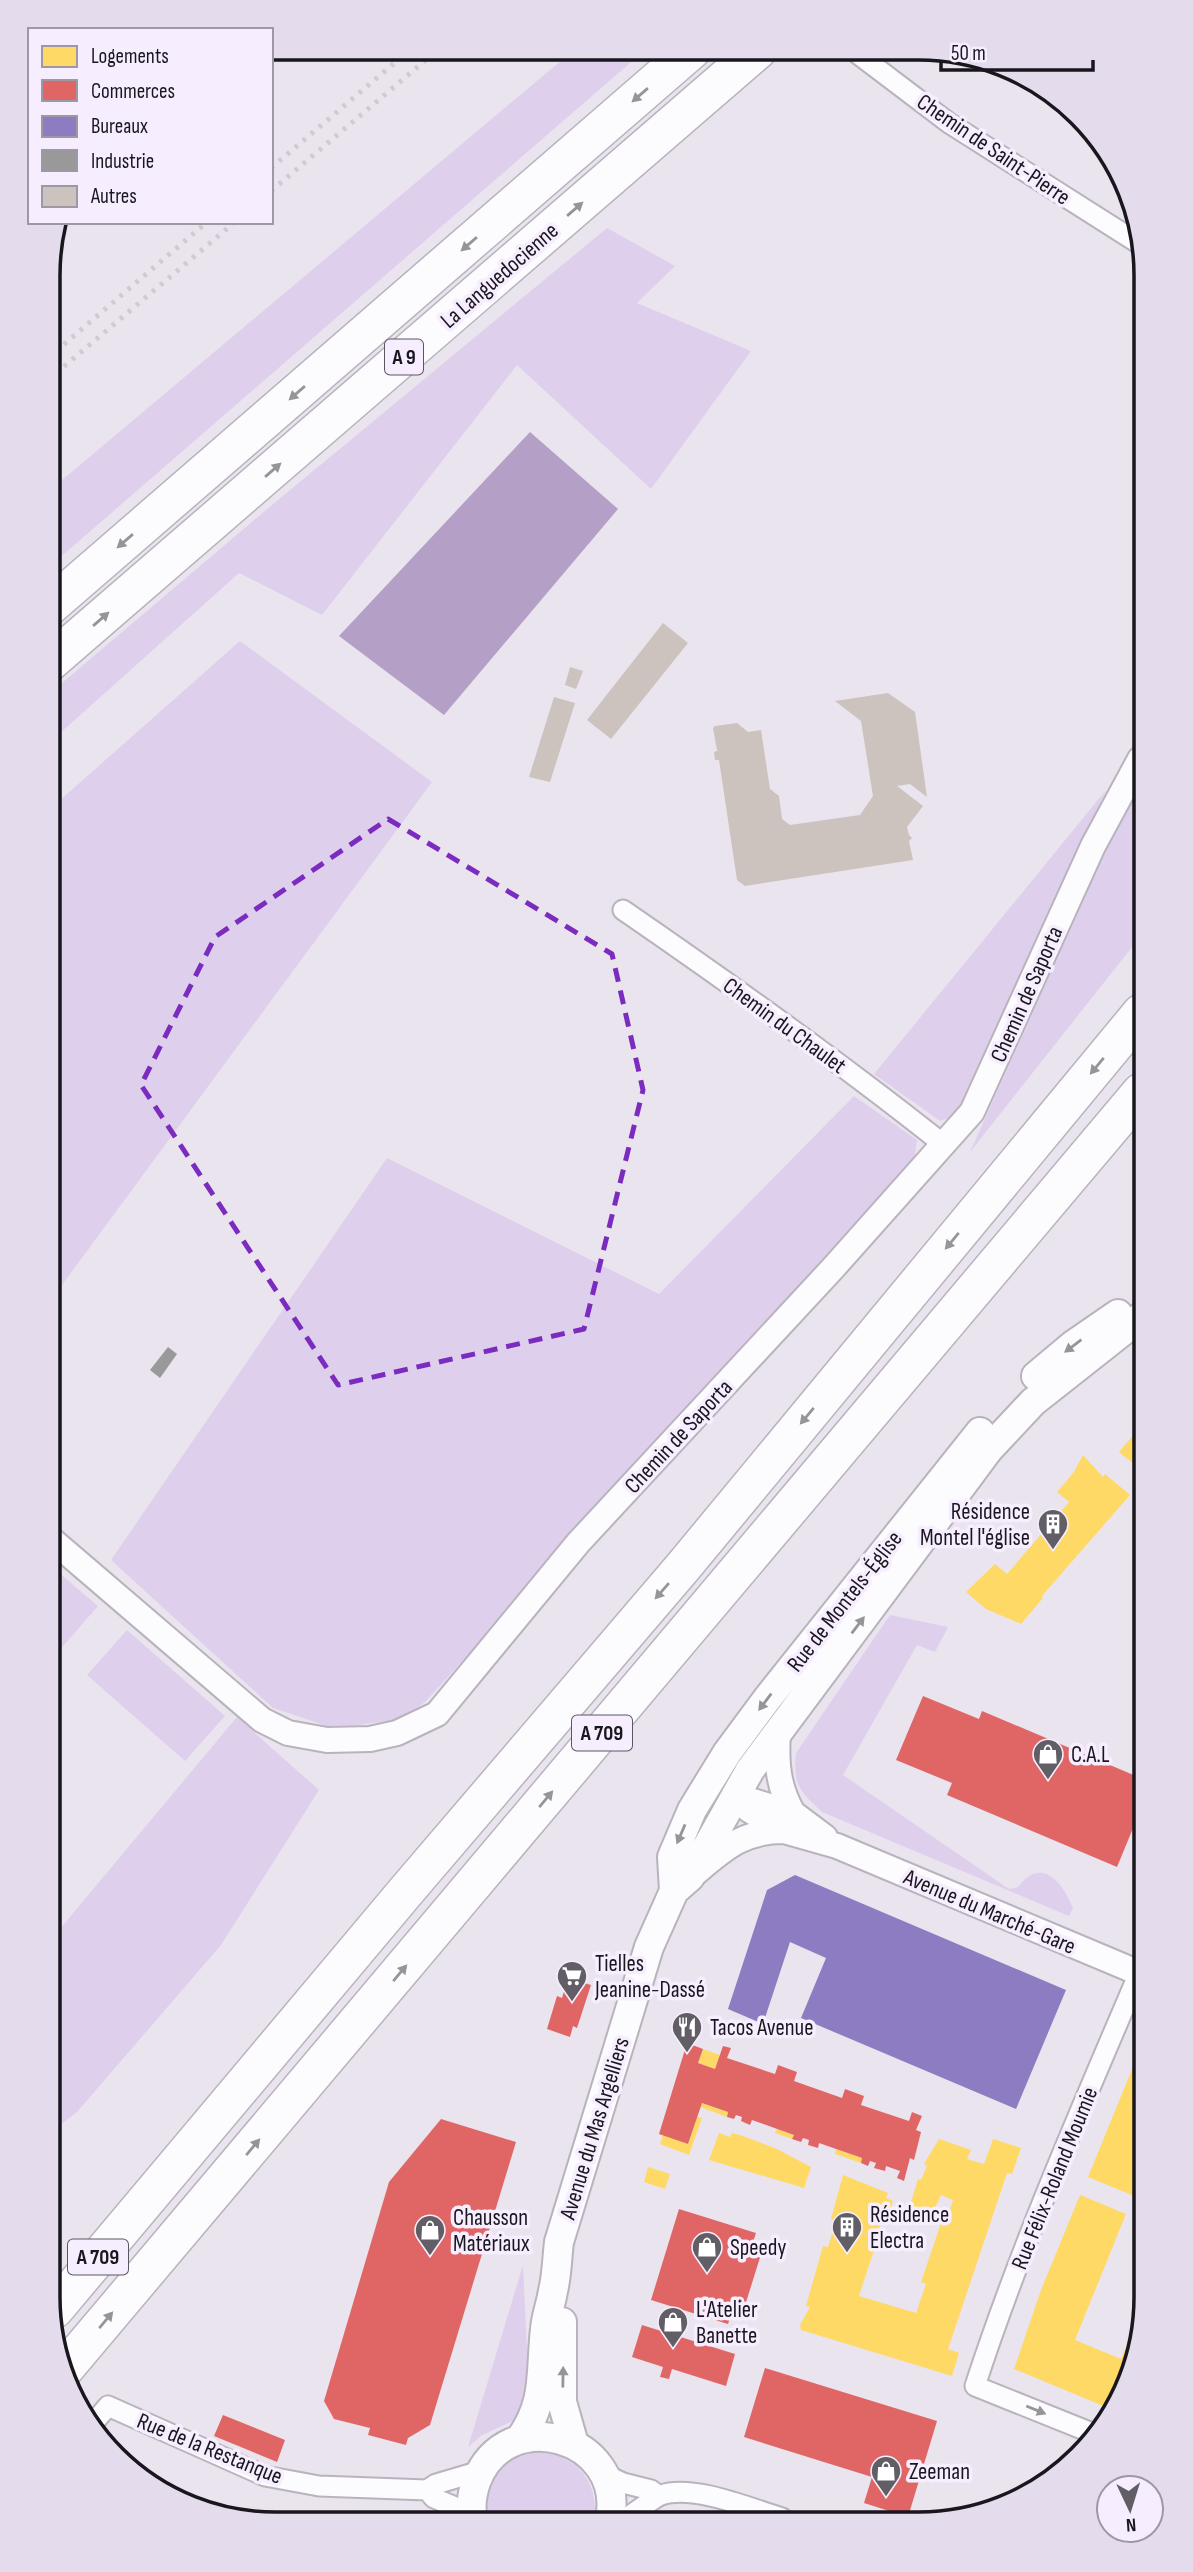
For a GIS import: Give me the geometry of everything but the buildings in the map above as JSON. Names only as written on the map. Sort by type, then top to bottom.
[{"type":"highway","name":"La Languedocienne","points":[[60,597],[680,60]]},
{"type":"highway","name":"La Languedocienne","points":[[60,653],[746,60]]},
{"type":"highway","name":"A 709","points":[[60,2303],[683,1567],[1134,1022]]},
{"type":"highway","name":"A 709","points":[[70,2362],[1134,1102]]},
{"type":"main road","name":"Rue de Montels-Église","points":[[734,1797],[778,1732],[989,1449],[1033,1402],[1073,1345],[1133,1305]]},
{"type":"main road","name":"Rue de Montels-Église","points":[[708,1783],[767,1699],[943,1476],[1013,1396],[1053,1374],[1133,1322]]},
{"type":"main road","points":[[708,1783],[734,1797]]},
{"type":"main road","name":"Avenue du Mas Argelliers","points":[[682,1884],[672,1857],[692,1810],[708,1783]]},
{"type":"main road","name":"Avenue du Mas Argelliers","points":[[520,2439],[531,2423],[539,2403],[545,2327],[554,2289],[559,2242],[649,1947],[682,1884],[734,1797]]},
{"type":"main road","name":"Avenue du Mas Argelliers","points":[[554,2289],[562,2324],[562,2402],[574,2444]]},
{"type":"main road","points":[[472,2512],[472,2492],[480,2471],[491,2457],[504,2446],[520,2439],[538,2436],[556,2437],[574,2444],[591,2456],[604,2474],[611,2494],[610,2512]]},
{"type":"street","name":"Chemin de Saint-Pierre","points":[[866,60],[949,123],[1130,238]]},
{"type":"street","name":"Chemin de Saporta","points":[[60,1548],[262,1720],[288,1733],[327,1741],[370,1739],[397,1733],[437,1714],[578,1544],[834,1267],[972,1112],[1093,846],[1134,771]]},
{"type":"street","name":"Chemin du Chaulet","points":[[623,910],[865,1084],[943,1144]]},
{"type":"street","points":[[682,1884],[735,1841],[788,1822],[779,1782],[778,1732]]},
{"type":"street","name":"Avenue du Marché-Gare","points":[[734,1797],[755,1800],[788,1822],[837,1846],[1133,1971]]},
{"type":"street","name":"Rue Félix-Roland Moumie","points":[[1086,2431],[975,2386],[1051,2182],[1133,1992]]},
{"type":"street","name":"Rue de la Restanque","points":[[97,2419],[108,2406],[265,2476],[319,2486],[426,2490],[436,2484],[480,2471]]},
{"type":"street","points":[[604,2474],[623,2483],[651,2490],[658,2495]]},
{"type":"street","name":"Rue de la Restanque","points":[[426,2490],[435,2498],[462,2512]]},
{"type":"street","points":[[637,2512],[658,2495],[683,2491],[760,2512]]},
{"type":"highlighted area","points":[[388,819],[612,954],[643,1090],[584,1329],[338,1385],[141,1085],[215,937]]},
{"type":"shaded area","points":[[562,60],[633,60],[60,557],[60,482]]},
{"type":"shaded area","points":[[607,228],[675,266],[637,303],[751,351],[651,489],[517,365],[322,615],[239,573],[60,733],[60,685]]},
{"type":"shaded area","points":[[530,432],[618,509],[444,715],[339,636]]},
{"type":"shaded area","points":[[240,641],[432,782],[60,1288],[60,800]]},
{"type":"shaded area","points":[[1106,790],[963,1113],[940,1121],[874,1074]]},
{"type":"shaded area","points":[[1134,795],[1134,945],[970,1152],[1104,853]]},
{"type":"shaded area","points":[[854,1096],[917,1140],[913,1169],[425,1702],[402,1719],[327,1726],[273,1708],[111,1560],[387,1158],[659,1294]]},
{"type":"shaded area","points":[[60,1574],[98,1606],[60,1650]]},
{"type":"shaded area","points":[[890,1615],[948,1627],[935,1652],[917,1645],[843,1775],[1009,1889],[1018,1887],[1035,1873],[1051,1876],[1069,1899],[1073,1908],[1069,1916],[822,1812],[799,1786],[796,1753]]},
{"type":"shaded area","points":[[127,1630],[225,1716],[185,1761],[87,1675]]},
{"type":"shaded area","points":[[237,1717],[319,1790],[221,1945],[77,2112],[60,2125],[60,1929]]},
{"type":"shaded area","points":[[523,2265],[528,2372],[522,2405],[513,2421],[482,2435],[468,2447]]},
{"type":"shaded area","points":[[537,2452],[550,2454],[573,2464],[588,2481],[593,2493],[594,2512],[486,2512],[488,2494],[497,2474],[504,2466],[524,2455]]},
{"type":"railway","points":[[273,166],[398,60]]},
{"type":"railway","points":[[273,189],[426,60]]},
{"type":"railway","points":[[60,348],[205,224]]},
{"type":"railway","points":[[60,370],[233,224]]},
{"type":"place","name":"Résidence Montel l'église","points":[[1053,1551]]},
{"type":"place","name":"C.A.L","points":[[1048,1781]]},
{"type":"place","name":"Tielles Jeanine-Dassé","points":[[572,2003]]},
{"type":"place","name":"Tacos Avenue","points":[[687,2054]]},
{"type":"place","name":"Résidence Electra","points":[[847,2254]]},
{"type":"place","name":"Chausson Matériaux","points":[[430,2257]]},
{"type":"place","name":"Speedy","points":[[707,2274]]},
{"type":"place","name":"L'Atelier Banette","points":[[673,2349]]},
{"type":"place","name":"Zeeman","points":[[886,2498]]}]
